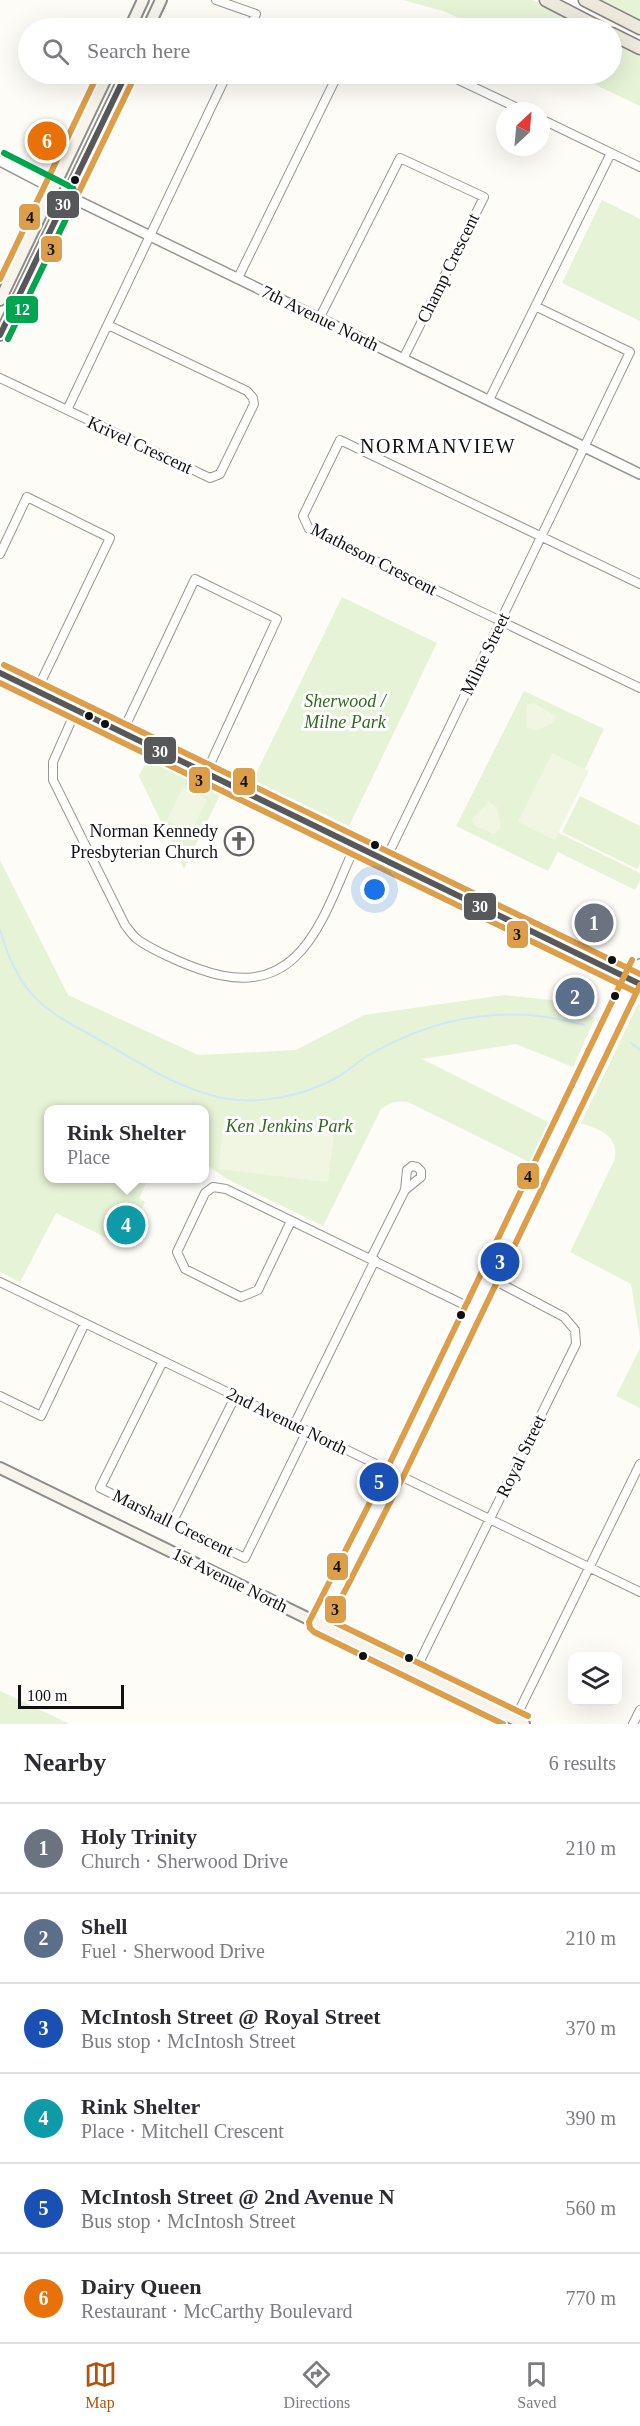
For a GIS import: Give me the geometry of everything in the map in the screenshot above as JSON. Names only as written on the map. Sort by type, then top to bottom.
[{"type":"main road","points":[[135,18],[143,0]]},
{"type":"main road","points":[[153,18],[161,0]]},
{"type":"main road","points":[[546,0],[581,18]]},
{"type":"main road","points":[[585,0],[620,18]]},
{"type":"main road","points":[[622,19],[640,28]]},
{"type":"main road","points":[[622,39],[640,48]]},
{"type":"main road","points":[[0,300],[103,84]]},
{"type":"main road","points":[[0,335],[121,84]]},
{"type":"main road","name":"1st Avenue North","points":[[0,1468],[519,1722]]},
{"type":"street","points":[[216,0],[256,14],[254,18]]},
{"type":"street","points":[[67,410],[222,84]]},
{"type":"street","points":[[238,278],[333,84]]},
{"type":"street","points":[[467,84],[505,102]]},
{"type":"street","points":[[550,123],[640,167]]},
{"type":"street","points":[[489,400],[537,307],[611,153]]},
{"type":"street","name":"Champ Crescent","points":[[319,319],[400,158],[484,197],[404,357]]},
{"type":"street","name":"7th Avenue North","points":[[0,161],[640,474]]},
{"type":"street","name":"Milne Street","points":[[385,861],[630,352],[537,307]]},
{"type":"street","name":"Krivel Crescent","points":[[0,378],[210,478],[220,474],[254,404],[253,398],[247,391],[108,325]]},
{"type":"street","name":"Matheson Crescent","points":[[501,622],[309,529],[303,516],[335,447],[340,440],[351,444],[542,536]]},
{"type":"street","points":[[0,554],[27,497],[110,538],[36,690]]},
{"type":"street","points":[[542,536],[640,584]]},
{"type":"street","points":[[122,733],[195,579],[277,619],[206,773]]},
{"type":"street","points":[[501,622],[640,688]]},
{"type":"street","points":[[0,673],[636,982]]},
{"type":"street","points":[[76,710],[53,762],[53,780],[125,926],[138,939],[190,966],[228,978],[242,978],[265,975],[292,961],[313,938],[356,846]]},
{"type":"street","points":[[318,1624],[395,1473],[636,982],[640,964]]},
{"type":"street","points":[[291,1221],[258,1290],[241,1297],[185,1269],[177,1252],[205,1193],[213,1187],[226,1189],[475,1310]]},
{"type":"street","points":[[294,1425],[405,1190]]},
{"type":"street","name":"Royal Street","points":[[416,1671],[576,1344],[575,1330],[564,1317],[490,1278]]},
{"type":"street","name":"2nd Avenue North","points":[[1,1284],[640,1592]]},
{"type":"street","points":[[0,1396],[41,1416],[85,1323]]},
{"type":"street","name":"Marshall Crescent","points":[[163,1361],[100,1488],[245,1558],[307,1431]]},
{"type":"street","points":[[172,1523],[235,1397]]},
{"type":"street","points":[[519,1722],[589,1568],[640,1464]]},
{"type":"street","points":[[633,1724],[640,1710]]},
{"type":"green space","points":[[403,0],[532,0],[569,18],[458,18],[446,12]]},
{"type":"green space","points":[[600,0],[640,0],[640,21]]},
{"type":"green space","points":[[622,45],[640,54],[640,106],[594,84],[622,84]]},
{"type":"green space","points":[[602,200],[640,219],[640,321],[562,283]]},
{"type":"green space","name":"Sherwood / Milne Park","points":[[342,597],[437,643],[349,826],[253,780]]},
{"type":"green space","points":[[524,691],[604,729],[555,831],[640,873],[640,881],[635,890],[558,852],[548,871],[456,826]]},
{"type":"green space","points":[[534,703],[556,716],[554,723],[535,731],[526,727],[527,705]]},
{"type":"green space","points":[[552,753],[589,771],[555,840],[518,822]]},
{"type":"green space","points":[[147,760],[220,795],[184,869],[139,776]]},
{"type":"green space","points":[[183,787],[207,799],[191,832],[167,820]]},
{"type":"green space","points":[[580,796],[640,826],[640,864],[637,869],[562,832]]},
{"type":"green space","points":[[489,802],[497,807],[501,828],[494,834],[475,826],[472,819]]},
{"type":"green space","name":"Ken Jenkins Park","points":[[0,860],[68,995],[198,1055],[296,1050],[364,1015],[504,995],[561,1001],[595,1018],[573,1067],[516,1044],[422,1059],[552,1124],[533,1164],[408,1102],[394,1102],[381,1109],[323,1226],[227,1179],[209,1166],[209,1105],[44,1105],[44,1183],[146,1183],[139,1198],[145,1202],[131,1230],[125,1227],[117,1243],[56,1213],[20,1282],[0,1272]]},
{"type":"green space","points":[[638,1004],[640,1005],[640,1338],[631,1284],[570,1252],[614,1161],[615,1152],[607,1135],[581,1123]]},
{"type":"green space","points":[[224,1121],[334,1134],[328,1182],[218,1169]]},
{"type":"green space","points":[[640,1348],[640,1408],[616,1396]]},
{"type":"green space","points":[[0,1691],[70,1724],[0,1724]]},
{"type":"waterway","points":[[0,930],[17,973],[27,988],[51,1011],[162,1076],[191,1089],[222,1098],[266,1099],[310,1090],[336,1078],[369,1055],[399,1039],[450,1022],[476,1017],[529,1015],[584,1025]]},
{"type":"waterway","points":[[631,1043],[640,1050]]},
{"type":"transit line","name":"4","points":[[0,279],[93,84]]},
{"type":"transit line","name":"30","points":[[0,335],[121,84]]},
{"type":"transit line","name":"3","points":[[8,339],[131,84]]},
{"type":"transit line","name":"12","points":[[4,153],[73,188],[77,196],[8,339]]},
{"type":"transit line","name":"4","points":[[4,665],[640,974]]},
{"type":"transit line","name":"30","points":[[0,673],[640,984]]},
{"type":"transit line","name":"3","points":[[0,683],[636,992]]},
{"type":"transit line","name":"4","points":[[503,1724],[314,1632],[309,1622],[387,1469],[632,960]]},
{"type":"transit line","name":"3","points":[[528,1716],[330,1620],[403,1477],[640,985]]},
{"type":"place","name":"Dairy Queen","points":[[47,141]]},
{"type":"place","name":"Norman Kennedy Presbyterian Church","points":[[239,841]]},
{"type":"place","name":"Holy Trinity","points":[[594,923]]},
{"type":"place","name":"Shell","points":[[575,997]]},
{"type":"place","name":"Rink Shelter","points":[[126,1225]]},
{"type":"place","name":"McIntosh Street @ Royal Street","points":[[500,1262]]},
{"type":"place","name":"McIntosh Street @ 2nd Avenue N","points":[[379,1482]]},
{"type":"district","name":"NORMANVIEW","points":[[438,446]]}]
